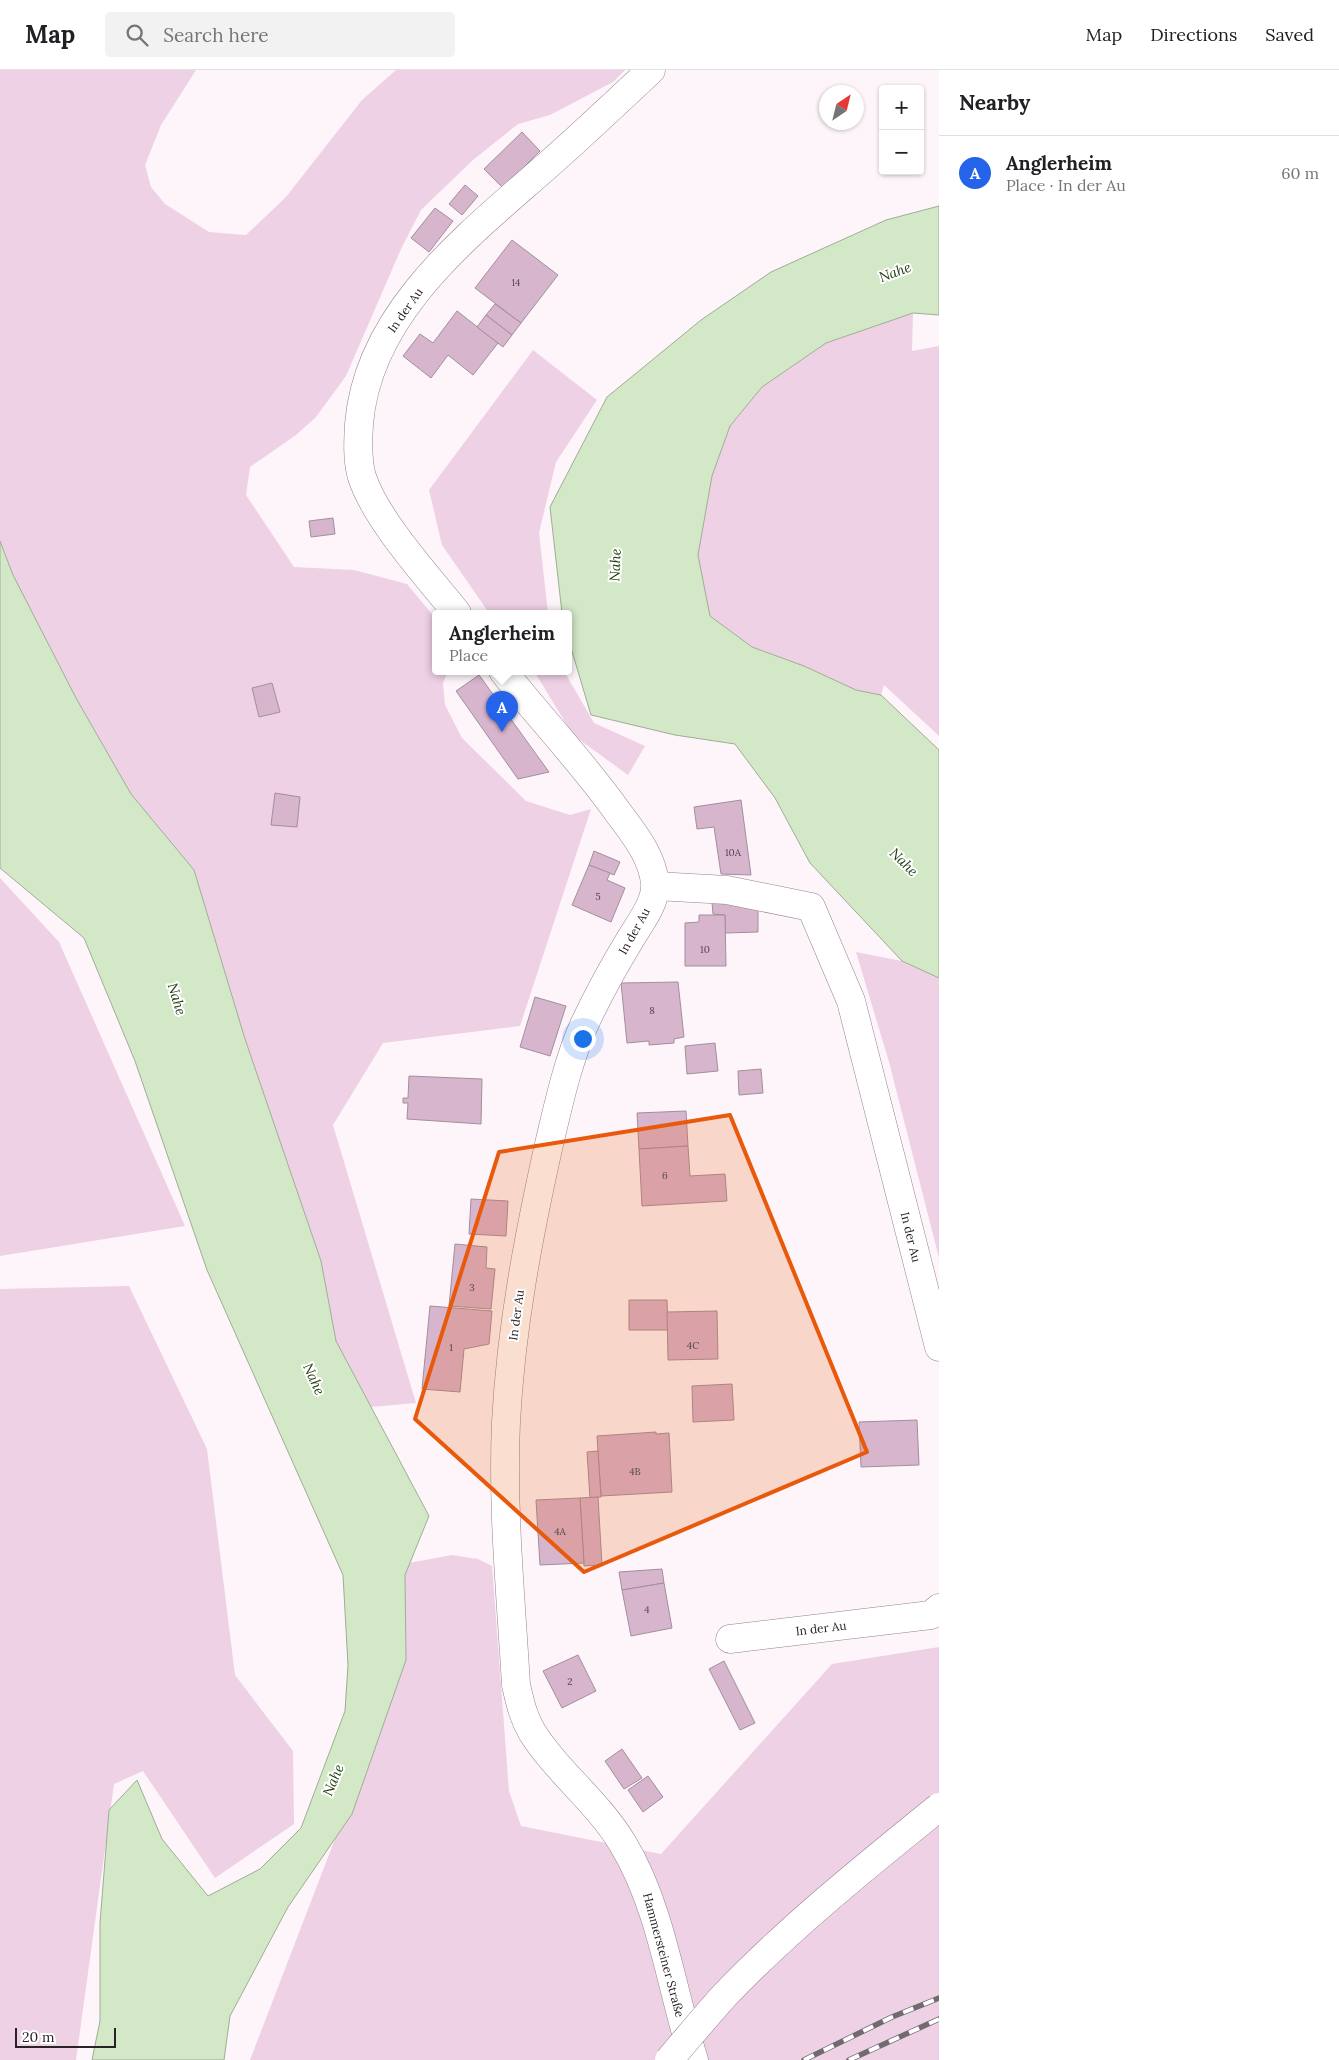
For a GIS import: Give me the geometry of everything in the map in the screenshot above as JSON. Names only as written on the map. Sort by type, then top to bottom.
[{"type":"street","name":"In der Au","points":[[455,610],[398,539],[374,502],[362,477],[358,441],[361,398],[391,329],[409,302],[443,260],[485,219],[548,165],[651,70]]},
{"type":"street","points":[[506,675],[597,783],[628,826],[649,858],[656,886]]},
{"type":"street","name":"In der Au","points":[[554,1759],[532,1732],[522,1710],[516,1685],[506,1504],[506,1424],[511,1348],[523,1270],[566,1078],[584,1026],[612,969],[647,912],[656,886],[727,890],[811,907],[851,1001],[939,1347]]},
{"type":"street","name":"In der Au","points":[[730,1639],[931,1616],[939,1608]]},
{"type":"street","name":"Hammersteiner Straße","points":[[554,1759],[624,1844],[646,1889],[680,2016],[694,2060]]},
{"type":"street","points":[[669,2060],[724,1997],[781,1940],[857,1874],[939,1807]]},
{"type":"highlighted area","points":[[730,1115],[867,1452],[584,1572],[415,1419],[499,1152]]},
{"type":"shaded area","points":[[0,70],[196,70],[161,125],[145,165],[151,187],[165,204],[209,232],[246,235],[286,197],[362,100],[396,70],[625,70],[613,82],[550,115],[518,124],[473,160],[421,210],[401,249],[346,376],[316,417],[296,435],[250,467],[246,495],[294,567],[354,570],[407,584],[432,614],[432,675],[446,675],[443,683],[445,705],[462,738],[526,801],[570,815],[591,809],[520,1026],[383,1043],[333,1125],[416,1403],[371,1407],[336,1341],[321,1261],[245,1039],[194,870],[131,794],[76,698],[13,575],[0,541]]},
{"type":"shaded area","points":[[913,313],[912,351],[939,346],[939,736],[884,685],[881,695],[856,690],[804,666],[752,647],[710,616],[698,555],[712,476],[730,426],[762,387],[826,343]]},
{"type":"shaded area","points":[[533,350],[597,400],[556,462],[539,533],[548,610],[487,610],[442,545],[429,490]]},
{"type":"shaded area","points":[[536,675],[566,675],[594,723],[645,746],[628,775],[573,735]]},
{"type":"shaded area","points":[[0,878],[59,942],[185,1226],[0,1256]]},
{"type":"shaded area","points":[[856,952],[902,961],[939,978],[939,1258],[889,1062]]},
{"type":"shaded area","points":[[129,1286],[207,1449],[235,1675],[293,1751],[294,1824],[215,1878],[143,1771],[114,1784],[76,2060],[0,2060],[0,1289]]},
{"type":"shaded area","points":[[452,1555],[478,1559],[492,1566],[509,1791],[521,1826],[661,1854],[832,1664],[939,1647],[939,2060],[250,2060],[375,1735],[403,1564]]},
{"type":"water","name":"Nahe","points":[[939,206],[939,315],[913,313],[826,343],[762,387],[730,426],[712,476],[698,555],[710,616],[752,647],[804,666],[856,690],[881,695],[939,750],[939,978],[902,961],[810,863],[775,798],[735,744],[675,735],[591,715],[572,651],[572,610],[562,610],[550,507],[607,397],[701,320],[771,272],[886,220]]},
{"type":"water","name":"Nahe","points":[[0,541],[13,575],[76,698],[131,794],[194,870],[245,1039],[321,1261],[336,1341],[429,1516],[405,1575],[406,1660],[352,1814],[288,1907],[230,2016],[224,2060],[92,2060],[100,2021],[100,1923],[109,1810],[137,1780],[162,1839],[208,1896],[260,1869],[301,1828],[345,1711],[348,1665],[343,1575],[207,1270],[135,1061],[84,938],[0,868]]},
{"type":"building","points":[[522,132],[540,151],[503,188],[484,169]]},
{"type":"building","points":[[465,185],[478,196],[462,215],[449,204]]},
{"type":"building","points":[[435,208],[453,221],[429,252],[411,238]]},
{"type":"building","points":[[512,240],[558,275],[521,323],[475,288]]},
{"type":"building","points":[[495,304],[521,323],[512,335],[486,315]]},
{"type":"building","points":[[457,311],[498,343],[473,375],[448,355],[431,378],[403,356],[420,334],[433,343]]},
{"type":"building","points":[[486,315],[512,335],[503,347],[477,327]]},
{"type":"building","points":[[333,518],[335,534],[311,537],[309,521]]},
{"type":"building","points":[[479,675],[549,772],[518,779],[456,691]]},
{"type":"building","points":[[272,683],[280,712],[259,717],[252,688]]},
{"type":"building","points":[[275,793],[300,797],[297,827],[271,825]]},
{"type":"building","points":[[741,800],[751,875],[721,874],[714,827],[697,829],[694,807]]},
{"type":"building","points":[[594,851],[620,862],[614,875],[589,865]]},
{"type":"building","points":[[589,865],[610,873],[607,880],[625,888],[611,922],[572,905]]},
{"type":"building","points":[[712,902],[763,905],[758,910],[758,932],[725,933],[725,915],[713,914]]},
{"type":"building","points":[[699,915],[725,915],[726,966],[685,966],[685,923],[699,922]]},
{"type":"building","points":[[678,982],[684,1037],[674,1039],[674,1043],[649,1045],[649,1041],[627,1043],[621,983]]},
{"type":"building","points":[[535,997],[566,1006],[550,1056],[520,1047]]},
{"type":"building","points":[[715,1043],[718,1071],[687,1074],[685,1046]]},
{"type":"building","points":[[761,1069],[763,1093],[739,1095],[738,1071]]},
{"type":"building","points":[[409,1076],[482,1079],[481,1124],[407,1119],[408,1103],[403,1103],[403,1098],[408,1098]]},
{"type":"building","points":[[686,1111],[688,1146],[639,1149],[637,1113]]},
{"type":"building","points":[[688,1146],[690,1176],[725,1174],[727,1201],[642,1206],[639,1149]]},
{"type":"building","points":[[471,1199],[508,1201],[506,1236],[469,1234]]},
{"type":"building","points":[[455,1244],[487,1247],[486,1268],[495,1269],[491,1309],[449,1306]]},
{"type":"building","points":[[629,1300],[667,1300],[668,1330],[629,1330]]},
{"type":"building","points":[[430,1306],[492,1311],[489,1344],[464,1349],[460,1392],[422,1389]]},
{"type":"building","points":[[717,1311],[718,1359],[668,1360],[667,1312]]},
{"type":"building","points":[[732,1384],[734,1420],[693,1422],[692,1386]]},
{"type":"building","points":[[917,1420],[919,1465],[861,1467],[859,1422]]},
{"type":"building","points":[[656,1432],[656,1434],[669,1433],[672,1492],[601,1496],[597,1436]]},
{"type":"building","points":[[598,1451],[601,1497],[590,1498],[587,1452]]},
{"type":"building","points":[[598,1497],[602,1565],[584,1566],[580,1498]]},
{"type":"building","points":[[580,1498],[584,1563],[540,1565],[536,1500]]},
{"type":"building","points":[[662,1569],[664,1583],[622,1590],[619,1572]]},
{"type":"building","points":[[664,1583],[672,1628],[631,1636],[622,1590]]},
{"type":"building","points":[[578,1655],[596,1691],[562,1708],[543,1671]]},
{"type":"building","points":[[724,1661],[755,1723],[740,1730],[709,1669]]},
{"type":"building","points":[[622,1749],[642,1778],[624,1789],[605,1761]]},
{"type":"building","points":[[648,1776],[663,1797],[643,1812],[628,1790]]},
{"type":"railway","points":[[804,2060],[892,2017],[939,1998]]},
{"type":"railway","points":[[849,2060],[939,2019]]},
{"type":"place","name":"Anglerheim","points":[[502,732]]}]
